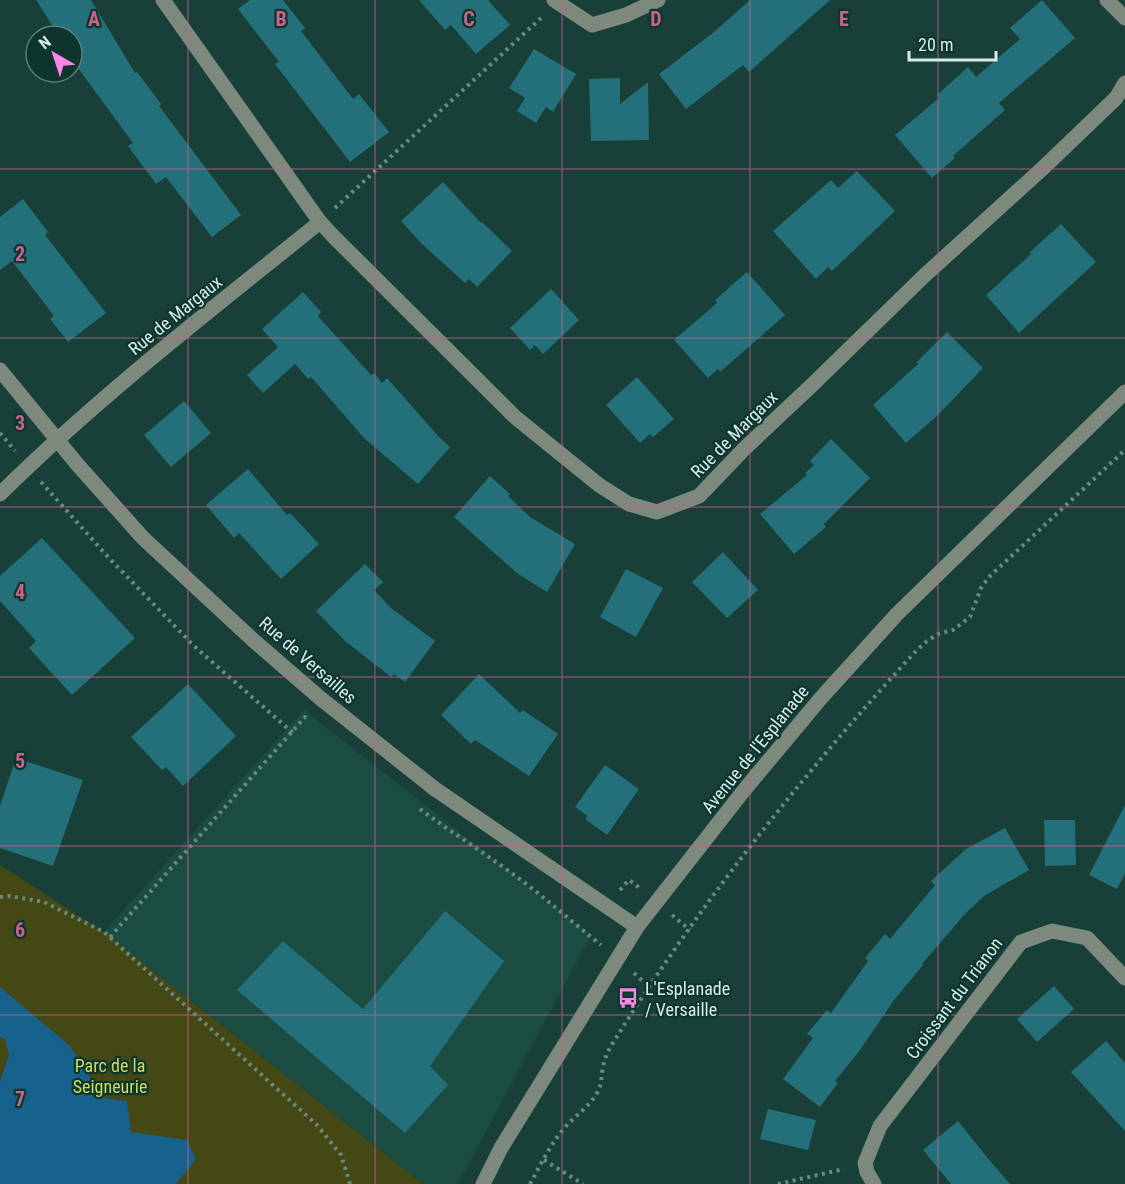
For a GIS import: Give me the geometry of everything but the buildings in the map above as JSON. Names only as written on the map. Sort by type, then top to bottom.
[{"type":"street","name":"Rue de Margaux","points":[[163,0],[320,222],[515,417],[599,485],[629,504],[657,513],[699,496],[744,449],[924,276],[1116,98],[1125,83]]},
{"type":"street","points":[[556,2],[592,26],[626,15],[658,0]]},
{"type":"street","points":[[1107,0],[1125,18]]},
{"type":"street","name":"Rue de Margaux","points":[[0,494],[56,439],[96,404],[320,222]]},
{"type":"street","name":"Rue de Versailles","points":[[0,370],[56,439],[143,538],[253,640],[320,698],[435,789],[637,927]]},
{"type":"street","name":"Avenue de l'Esplanade","points":[[483,1184],[501,1148],[637,927],[746,789],[821,698],[897,614],[1125,393]]},
{"type":"street","name":"Croissant du Trianon","points":[[874,1184],[865,1163],[880,1126],[1021,942],[1052,931],[1087,938],[1125,978]]},
{"type":"path","points":[[320,222],[556,2]]},
{"type":"path","points":[[0,433],[9,445]]},
{"type":"path","points":[[530,1184],[554,1141],[599,1091],[606,1057],[649,987],[725,880],[847,729],[927,641],[938,634],[953,630],[970,617],[981,588],[989,577],[1125,450]]},
{"type":"path","points":[[52,495],[194,646],[293,733]]},
{"type":"path","points":[[110,937],[305,717]]},
{"type":"path","points":[[433,819],[496,862],[585,932]]},
{"type":"path","points":[[0,897],[10,896],[44,902],[110,937],[317,1125],[341,1155],[350,1184]]},
{"type":"path","points":[[544,1160],[583,1184]]},
{"type":"path","points":[[778,1184],[851,1167]]},
{"type":"shaded area","points":[[304,710],[591,935],[458,1184],[423,1184],[104,932]]},
{"type":"green space","name":"Parc de la Seigneurie","points":[[0,865],[104,932],[423,1184],[0,1184]]},
{"type":"water","points":[[0,987],[70,1046],[103,1098],[127,1101],[131,1132],[187,1140],[196,1159],[176,1184],[0,1184],[0,1082],[9,1055],[5,1039],[0,1037]]},
{"type":"place","name":"L'Esplanade / Versaille","points":[[628,998]]}]
